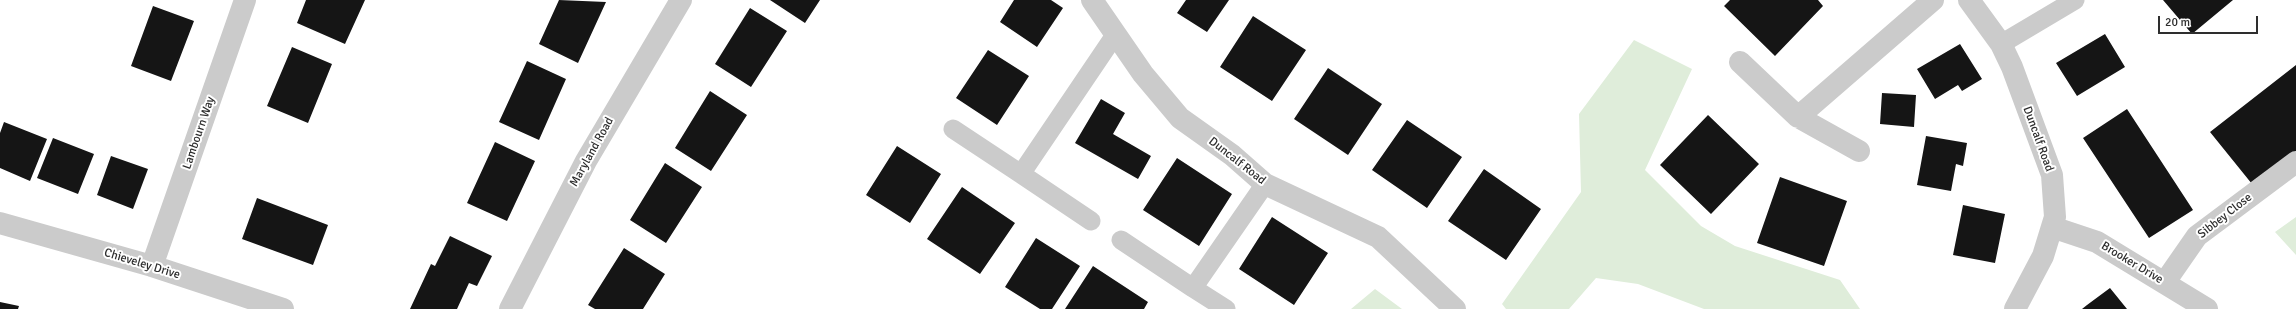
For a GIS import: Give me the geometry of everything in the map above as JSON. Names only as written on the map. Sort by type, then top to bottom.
[{"type":"street","name":"Lambourn Way","points":[[152,266],[245,0]]},
{"type":"street","name":"Maryland Road","points":[[510,309],[586,161],[681,0]]},
{"type":"street","name":"Duncalf Road","points":[[1092,0],[1143,74],[1180,118],[1232,155],[1265,184],[1378,237],[1456,309]]},
{"type":"street","points":[[1798,117],[1933,0]]},
{"type":"street","name":"Duncalf Road","points":[[1969,0],[2001,44],[2012,67],[2052,175],[2055,217],[2043,256],[2015,309]]},
{"type":"street","points":[[1740,62],[1798,117],[1859,151]]},
{"type":"street","name":"Sibbey Close","points":[[2165,282],[2197,236],[2296,162]]},
{"type":"street","name":"Chieveley Drive","points":[[0,223],[152,266],[283,309]]},
{"type":"street","name":"Brooker Drive","points":[[2052,227],[2097,242],[2165,282],[2207,309]]},
{"type":"lane","points":[[2001,44],[2075,0]]},
{"type":"lane","points":[[1021,174],[1115,35]]},
{"type":"lane","points":[[953,129],[1091,221]]},
{"type":"lane","points":[[1192,288],[1265,184]]},
{"type":"lane","points":[[1121,240],[1226,309]]},
{"type":"green space","points":[[1634,40],[1692,69],[1645,170],[1701,226],[1735,246],[1840,280],[1860,309],[1704,309],[1638,284],[1596,278],[1569,309],[1506,309],[1502,304],[1581,192],[1579,114]]},
{"type":"green space","points":[[2296,217],[2296,255],[2275,232]]},
{"type":"green space","points":[[1375,289],[1402,309],[1351,309]]},
{"type":"building","points":[[306,0],[365,0],[345,44],[297,23]]},
{"type":"building","points":[[559,0],[606,2],[578,63],[539,44]]},
{"type":"building","points":[[770,0],[820,0],[805,23]]},
{"type":"building","points":[[1014,0],[1051,0],[1063,8],[1037,47],[1000,22]]},
{"type":"building","points":[[1186,0],[1229,0],[1207,32],[1177,13]]},
{"type":"building","points":[[1730,0],[1818,0],[1823,6],[1775,56],[1724,6]]},
{"type":"building","points":[[2163,0],[2233,0],[2192,34]]},
{"type":"building","points":[[153,6],[194,21],[171,81],[131,66]]},
{"type":"building","points":[[750,8],[787,31],[751,87],[715,64]]},
{"type":"building","points":[[1253,16],[1306,50],[1272,101],[1220,67]]},
{"type":"building","points":[[2105,34],[2125,67],[2077,96],[2056,63]]},
{"type":"building","points":[[1960,44],[1982,79],[1962,91],[1958,85],[1935,99],[1917,69]]},
{"type":"building","points":[[292,47],[332,64],[308,123],[267,106]]},
{"type":"building","points":[[988,50],[1029,76],[997,125],[956,98]]},
{"type":"building","points":[[527,61],[566,79],[539,140],[499,122]]},
{"type":"building","points":[[2296,65],[2296,151],[2252,184],[2210,132]]},
{"type":"building","points":[[1328,68],[1382,104],[1348,155],[1294,119]]},
{"type":"building","points":[[710,91],[747,115],[711,171],[675,148]]},
{"type":"building","points":[[1882,93],[1916,95],[1914,127],[1880,124]]},
{"type":"building","points":[[1101,99],[1125,113],[1113,134],[1151,156],[1138,179],[1075,143]]},
{"type":"building","points":[[2127,109],[2193,210],[2149,238],[2083,138]]},
{"type":"building","points":[[1708,115],[1759,164],[1711,214],[1660,165]]},
{"type":"building","points":[[1407,120],[1462,157],[1427,208],[1372,170]]},
{"type":"building","points":[[4,122],[47,139],[30,181],[0,168],[0,133]]},
{"type":"building","points":[[1926,136],[1967,143],[1963,166],[1956,164],[1951,191],[1917,185]]},
{"type":"building","points":[[53,138],[94,154],[78,194],[37,178]]},
{"type":"building","points":[[495,142],[535,161],[507,221],[467,203]]},
{"type":"building","points":[[897,146],[941,174],[910,223],[866,195]]},
{"type":"building","points":[[111,156],[148,169],[133,209],[97,195]]},
{"type":"building","points":[[1177,158],[1232,194],[1199,246],[1143,210]]},
{"type":"building","points":[[665,163],[702,187],[666,243],[630,220]]},
{"type":"building","points":[[1484,169],[1541,209],[1506,260],[1448,221]]},
{"type":"building","points":[[1780,177],[1847,201],[1824,266],[1757,243]]},
{"type":"building","points":[[962,187],[1015,223],[980,274],[927,239]]},
{"type":"building","points":[[257,198],[328,225],[313,265],[242,239]]},
{"type":"building","points":[[1963,205],[2005,214],[1995,263],[1953,255]]},
{"type":"building","points":[[1272,217],[1328,253],[1294,305],[1239,269]]},
{"type":"building","points":[[450,236],[492,256],[477,286],[469,283],[457,309],[410,309],[431,264],[435,266]]},
{"type":"building","points":[[1036,238],[1080,266],[1052,309],[1040,309],[1005,287]]},
{"type":"building","points":[[624,248],[665,274],[643,309],[595,309],[588,305]]},
{"type":"building","points":[[1093,266],[1148,302],[1144,309],[1065,309]]},
{"type":"building","points":[[2110,288],[2127,309],[2082,309],[2087,305]]},
{"type":"building","points":[[0,302],[19,306],[18,309],[0,309]]}]
